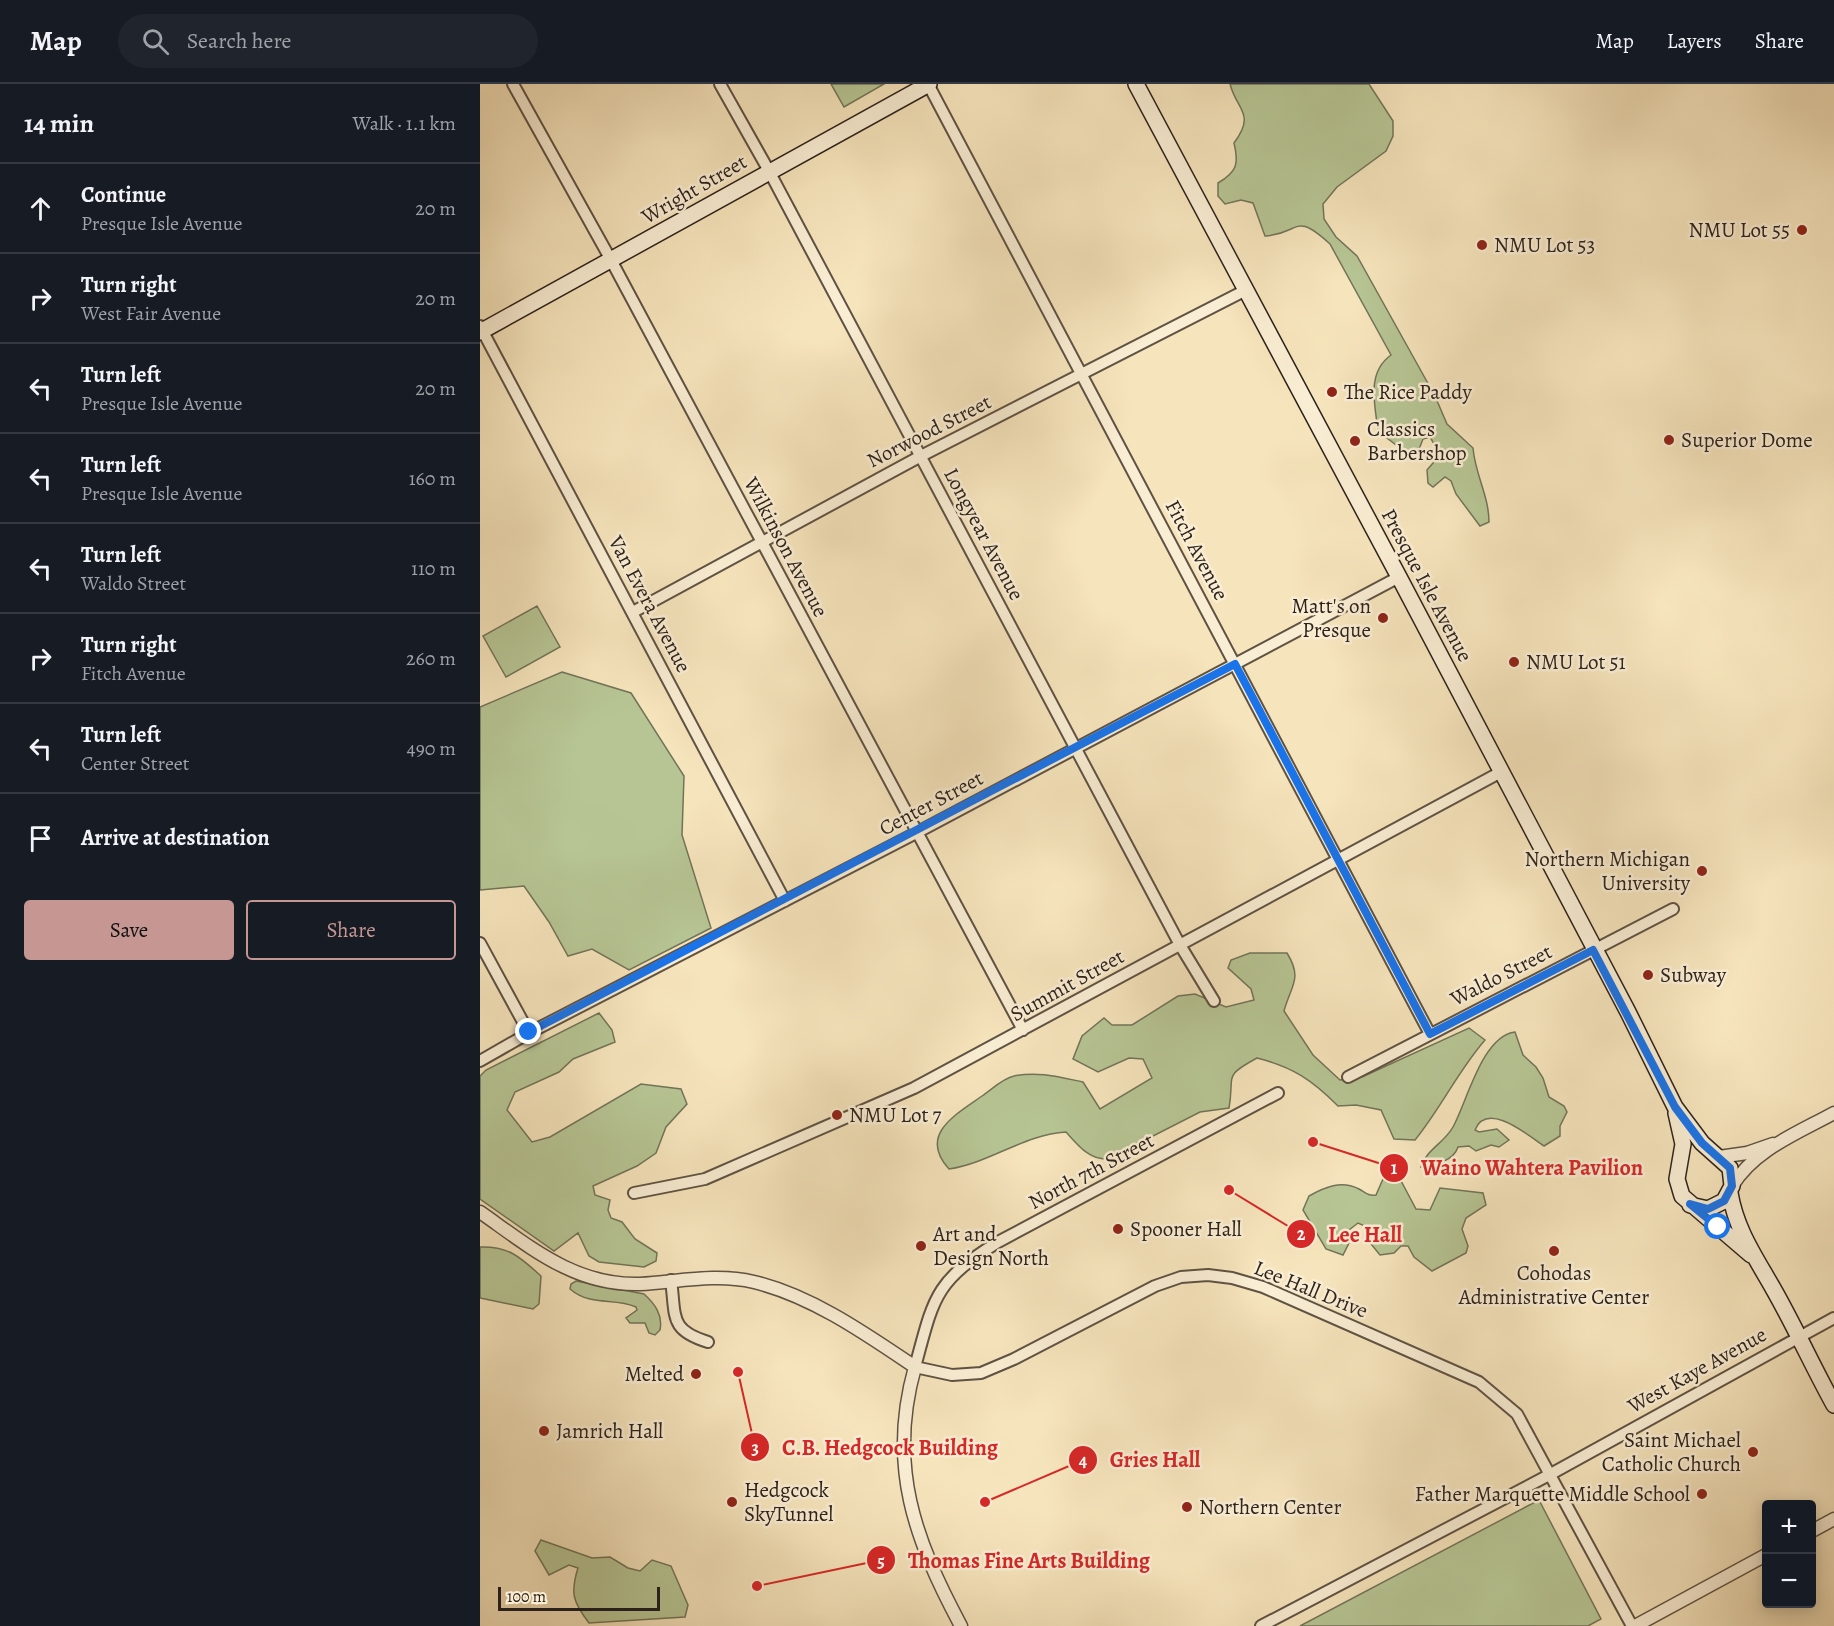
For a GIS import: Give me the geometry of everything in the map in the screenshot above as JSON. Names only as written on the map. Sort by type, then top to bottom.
[{"type":"main road","name":"Wright Street","points":[[481,330],[929,84]]},
{"type":"main road","name":"Presque Isle Avenue","points":[[1136,84],[1399,577],[1675,1107],[1730,1168],[1732,1206],[1751,1255],[1773,1289],[1834,1406]]},
{"type":"main road","name":"Presque Isle Avenue","points":[[1675,1107],[1683,1151],[1678,1173],[1679,1191],[1690,1204],[1751,1255]]},
{"type":"main road","points":[[1678,1173],[1684,1162],[1694,1155],[1717,1156]]},
{"type":"main road","points":[[1690,1204],[1702,1208],[1713,1207],[1724,1201],[1731,1190]]},
{"type":"street","name":"Wilkinson Avenue","points":[[513,84],[611,260],[1023,1030]]},
{"type":"street","name":"Longyear Avenue","points":[[720,84],[769,171],[1180,945],[1214,1001]]},
{"type":"street","name":"Fitch Avenue","points":[[929,84],[1430,1034]]},
{"type":"street","name":"Norwood Street","points":[[633,612],[921,456],[1246,290]]},
{"type":"street","name":"Van Evera Avenue","points":[[481,330],[785,901]]},
{"type":"street","name":"Center Street","points":[[480,1061],[529,1032],[916,833],[1399,577]]},
{"type":"street","name":"Summit Street","points":[[634,1193],[707,1178],[906,1092],[1501,772]]},
{"type":"street","name":"Waldo Street","points":[[1348,1077],[1673,909]]},
{"type":"street","points":[[480,943],[529,1032]]},
{"type":"street","name":"North 7th Street","points":[[915,1367],[931,1307],[947,1280],[971,1259],[998,1242],[1278,1093]]},
{"type":"street","points":[[1731,1190],[1746,1168],[1780,1142],[1834,1113]]},
{"type":"street","points":[[1717,1156],[1747,1152],[1780,1142]]},
{"type":"street","points":[[480,1212],[564,1269],[602,1280],[638,1284],[704,1278],[753,1282],[801,1299],[915,1367],[906,1399],[902,1464],[915,1524],[928,1562],[961,1626]]},
{"type":"street","name":"Lee Hall Drive","points":[[915,1367],[952,1375],[981,1373],[1014,1359],[1155,1286],[1181,1276],[1208,1275],[1232,1278],[1263,1287],[1479,1382],[1517,1414],[1633,1626]]},
{"type":"street","points":[[671,1280],[677,1326],[686,1335],[708,1342]]},
{"type":"street","name":"West Kaye Avenue","points":[[1261,1626],[1550,1475],[1834,1317]]},
{"type":"street","points":[[1816,1529],[1834,1519]]},
{"type":"street","points":[[1633,1626],[1762,1558]]},
{"type":"green space","points":[[831,84],[884,84],[844,107]]},
{"type":"green space","points":[[1230,84],[1369,84],[1393,121],[1393,136],[1386,151],[1337,187],[1323,204],[1324,219],[1336,237],[1357,256],[1435,396],[1447,424],[1473,448],[1487,503],[1489,522],[1480,526],[1456,494],[1451,481],[1445,477],[1433,487],[1428,483],[1427,470],[1440,455],[1430,437],[1423,439],[1418,452],[1409,455],[1378,431],[1374,400],[1375,380],[1383,362],[1391,355],[1330,244],[1303,226],[1265,236],[1253,203],[1241,200],[1225,204],[1218,196],[1218,183],[1235,167],[1234,143],[1244,125],[1243,112]]},
{"type":"green space","points":[[537,606],[560,647],[506,677],[483,636]]},
{"type":"green space","points":[[562,672],[631,693],[684,776],[682,835],[711,928],[629,970],[592,949],[568,956],[549,922],[524,886],[480,890],[480,707]]},
{"type":"green space","points":[[1250,953],[1287,953],[1295,976],[1284,1011],[1313,1055],[1340,1080],[1362,1077],[1469,1028],[1485,1040],[1466,1064],[1415,1140],[1394,1139],[1381,1110],[1356,1105],[1338,1106],[1292,1070],[1257,1058],[1234,1073],[1229,1108],[1200,1112],[1108,1159],[1101,1159],[1090,1154],[1066,1132],[1036,1138],[979,1161],[949,1169],[940,1157],[937,1146],[944,1127],[961,1111],[1010,1077],[1040,1074],[1083,1082],[1100,1109],[1152,1078],[1143,1059],[1129,1058],[1098,1072],[1073,1059],[1082,1036],[1104,1018],[1112,1025],[1132,1025],[1178,996],[1195,994],[1226,1007],[1254,1000],[1251,989],[1228,968],[1231,960]]},
{"type":"green space","points":[[599,1013],[612,1030],[615,1042],[573,1059],[559,1072],[515,1092],[507,1110],[532,1142],[550,1137],[641,1084],[681,1089],[687,1104],[666,1127],[656,1153],[637,1166],[593,1186],[595,1195],[610,1200],[608,1210],[611,1218],[622,1222],[635,1239],[657,1253],[656,1261],[644,1267],[599,1262],[589,1256],[578,1233],[554,1251],[480,1199],[480,1076],[486,1070]]},
{"type":"green space","points":[[1515,1032],[1523,1055],[1536,1067],[1543,1078],[1549,1097],[1564,1106],[1567,1112],[1560,1126],[1560,1136],[1544,1146],[1508,1123],[1489,1118],[1481,1122],[1475,1130],[1479,1132],[1497,1129],[1509,1140],[1499,1147],[1491,1145],[1476,1151],[1469,1146],[1458,1147],[1452,1156],[1443,1162],[1421,1167],[1427,1156],[1453,1127],[1477,1072],[1493,1045],[1503,1036]]},
{"type":"green space","points":[[1383,1179],[1400,1179],[1416,1209],[1430,1210],[1440,1188],[1483,1193],[1486,1205],[1466,1218],[1462,1229],[1468,1246],[1466,1253],[1432,1271],[1414,1257],[1408,1246],[1401,1246],[1394,1253],[1380,1255],[1367,1239],[1367,1227],[1358,1223],[1349,1230],[1349,1243],[1343,1255],[1326,1249],[1303,1210],[1309,1196],[1327,1187],[1339,1185],[1352,1186],[1369,1195],[1376,1195]]},
{"type":"green space","points":[[480,1247],[499,1248],[514,1254],[541,1276],[539,1304],[533,1309],[480,1298]]},
{"type":"green space","points":[[576,1281],[644,1294],[657,1310],[660,1330],[655,1335],[649,1333],[645,1323],[630,1323],[626,1318],[637,1310],[636,1307],[578,1295],[570,1289],[571,1284]]},
{"type":"green space","points":[[1539,1500],[1601,1619],[1588,1626],[1300,1626]]},
{"type":"green space","points":[[541,1540],[592,1558],[610,1557],[628,1568],[640,1571],[652,1560],[671,1566],[688,1605],[685,1617],[589,1623],[574,1597],[578,1568],[569,1565],[549,1575],[535,1551]]},
{"type":"place","name":"NMU Lot 55","points":[[1802,230]]},
{"type":"place","name":"NMU Lot 53","points":[[1482,245]]},
{"type":"place","name":"The Rice Paddy","points":[[1332,392]]},
{"type":"place","name":"Superior Dome","points":[[1669,440]]},
{"type":"place","name":"Classics Barbershop","points":[[1355,441]]},
{"type":"place","name":"Matt's on Presque","points":[[1383,618]]},
{"type":"place","name":"NMU Lot 51","points":[[1514,662]]},
{"type":"place","name":"Northern Michigan University","points":[[1702,871]]},
{"type":"place","name":"Subway","points":[[1648,975]]},
{"type":"place","name":"NMU Lot 7","points":[[837,1115]]},
{"type":"place","name":"Waino Wahtera Pavilion","points":[[1313,1142]]},
{"type":"place","name":"Lee Hall","points":[[1229,1190]]},
{"type":"place","name":"Spooner Hall","points":[[1118,1229]]},
{"type":"place","name":"Art and Design North","points":[[921,1246]]},
{"type":"place","name":"Cohodas Administrative Center","points":[[1554,1251]]},
{"type":"place","name":"C.B. Hedgcock Building","points":[[738,1372]]},
{"type":"place","name":"Melted","points":[[696,1374]]},
{"type":"place","name":"Jamrich Hall","points":[[544,1431]]},
{"type":"place","name":"Saint Michael Catholic Church","points":[[1753,1452]]},
{"type":"place","name":"Father Marquette Middle School","points":[[1702,1494]]},
{"type":"place","name":"Hedgcock SkyTunnel","points":[[732,1502]]},
{"type":"place","name":"Gries Hall","points":[[985,1502]]},
{"type":"place","name":"Northern Center","points":[[1187,1507]]},
{"type":"place","name":"Thomas Fine Arts Building","points":[[757,1586]]},
{"type":"route","points":[[529,1032],[785,901],[1235,664],[1430,1034],[1593,950],[1632,1019],[1675,1107],[1702,1143],[1730,1168],[1732,1186],[1724,1201],[1708,1209],[1690,1204],[1718,1227]]}]
